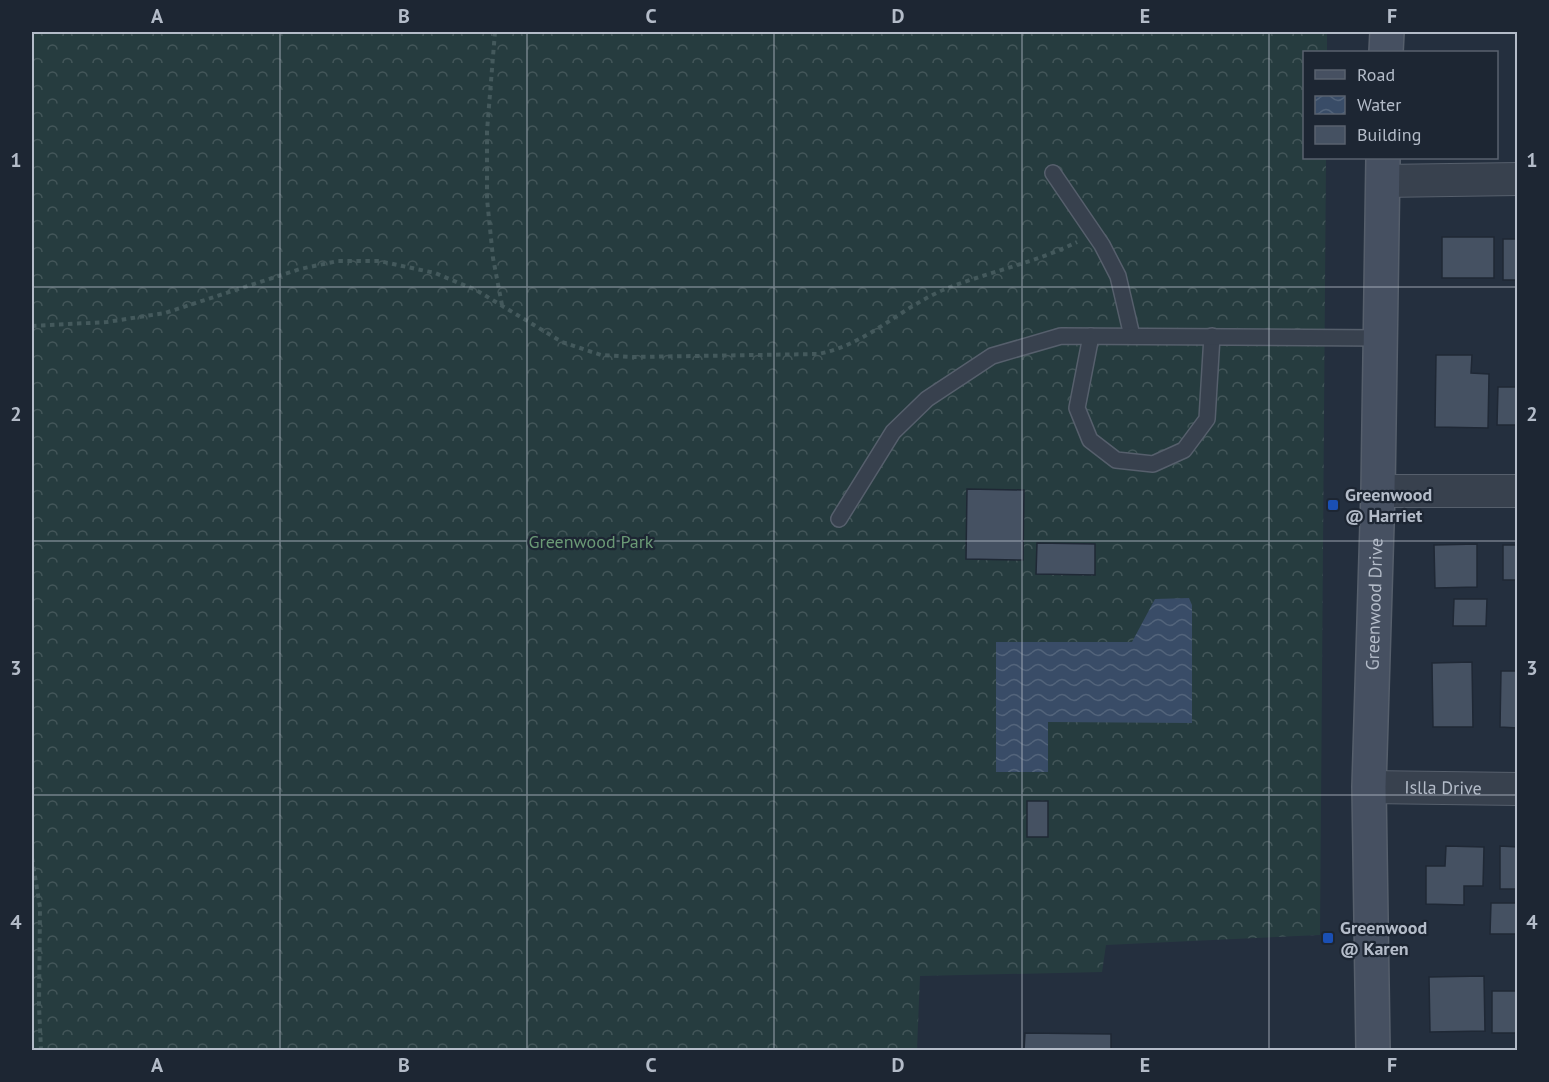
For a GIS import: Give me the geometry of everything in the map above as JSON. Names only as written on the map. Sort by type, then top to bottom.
[{"type":"main road","points":[[1386,51],[1387,32]]},
{"type":"main road","name":"Greenwood Drive","points":[[1373,1050],[1369,787],[1378,491],[1383,169]]},
{"type":"street","points":[[1383,169],[1518,179]]},
{"type":"street","points":[[1378,491],[1518,490]]},
{"type":"street","name":"Islla Drive","points":[[1369,787],[1518,789]]},
{"type":"lane","points":[[1053,173],[1094,233],[1118,276],[1132,336]]},
{"type":"lane","points":[[839,519],[893,432],[927,399],[992,356],[1061,336],[1381,338]]},
{"type":"lane","points":[[1091,336],[1077,408],[1089,440],[1116,460],[1153,464],[1184,450],[1207,419],[1212,336]]},
{"type":"path","points":[[495,32],[487,131],[487,199],[493,258],[502,306]]},
{"type":"path","points":[[32,326],[107,322],[165,313],[300,269],[338,261],[379,261],[435,273],[476,290],[562,342],[601,355],[644,357],[818,354],[838,350],[864,339],[906,309],[941,291],[987,273],[1059,251],[1094,233]]},
{"type":"path","points":[[32,858],[40,907],[41,1050]]},
{"type":"green space","name":"Greenwood Park","points":[[32,32],[1327,32],[1327,51],[1303,51],[1303,159],[1326,159],[1320,935],[1106,945],[1102,972],[920,976],[917,1050],[32,1050]]},
{"type":"water","points":[[1189,598],[1192,605],[1192,723],[1048,722],[1048,772],[996,772],[996,642],[1132,642],[1155,599]]},
{"type":"building","points":[[1442,237],[1494,237],[1494,278],[1442,278]]},
{"type":"building","points":[[1503,239],[1518,239],[1518,280],[1503,280]]},
{"type":"building","points":[[1436,355],[1472,355],[1471,373],[1489,374],[1488,428],[1435,427]]},
{"type":"building","points":[[1498,387],[1518,387],[1518,425],[1497,425]]},
{"type":"building","points":[[967,489],[1024,490],[1023,560],[966,559]]},
{"type":"building","points":[[1037,543],[1095,544],[1095,575],[1036,574]]},
{"type":"building","points":[[1477,544],[1477,587],[1435,588],[1434,545]]},
{"type":"building","points":[[1503,545],[1518,545],[1518,580],[1503,580]]},
{"type":"building","points":[[1454,599],[1487,599],[1486,626],[1453,626]]},
{"type":"building","points":[[1472,662],[1473,727],[1433,727],[1432,663]]},
{"type":"building","points":[[1501,671],[1518,671],[1518,728],[1500,727]]},
{"type":"building","points":[[1027,801],[1048,801],[1048,837],[1027,837]]},
{"type":"building","points":[[1446,846],[1484,847],[1483,886],[1464,886],[1464,905],[1426,904],[1426,866],[1445,866]]},
{"type":"building","points":[[1500,846],[1518,847],[1518,889],[1500,889]]},
{"type":"building","points":[[1491,903],[1517,903],[1517,934],[1490,934]]},
{"type":"building","points":[[1484,976],[1485,1031],[1430,1032],[1429,977]]},
{"type":"building","points":[[1492,991],[1518,991],[1518,1033],[1492,1033]]},
{"type":"building","points":[[1025,1033],[1111,1034],[1111,1050],[1024,1050]]},
{"type":"place","name":"Greenwood @ Harriet","points":[[1333,505]]},
{"type":"place","name":"Greenwood @ Karen","points":[[1328,938]]}]
